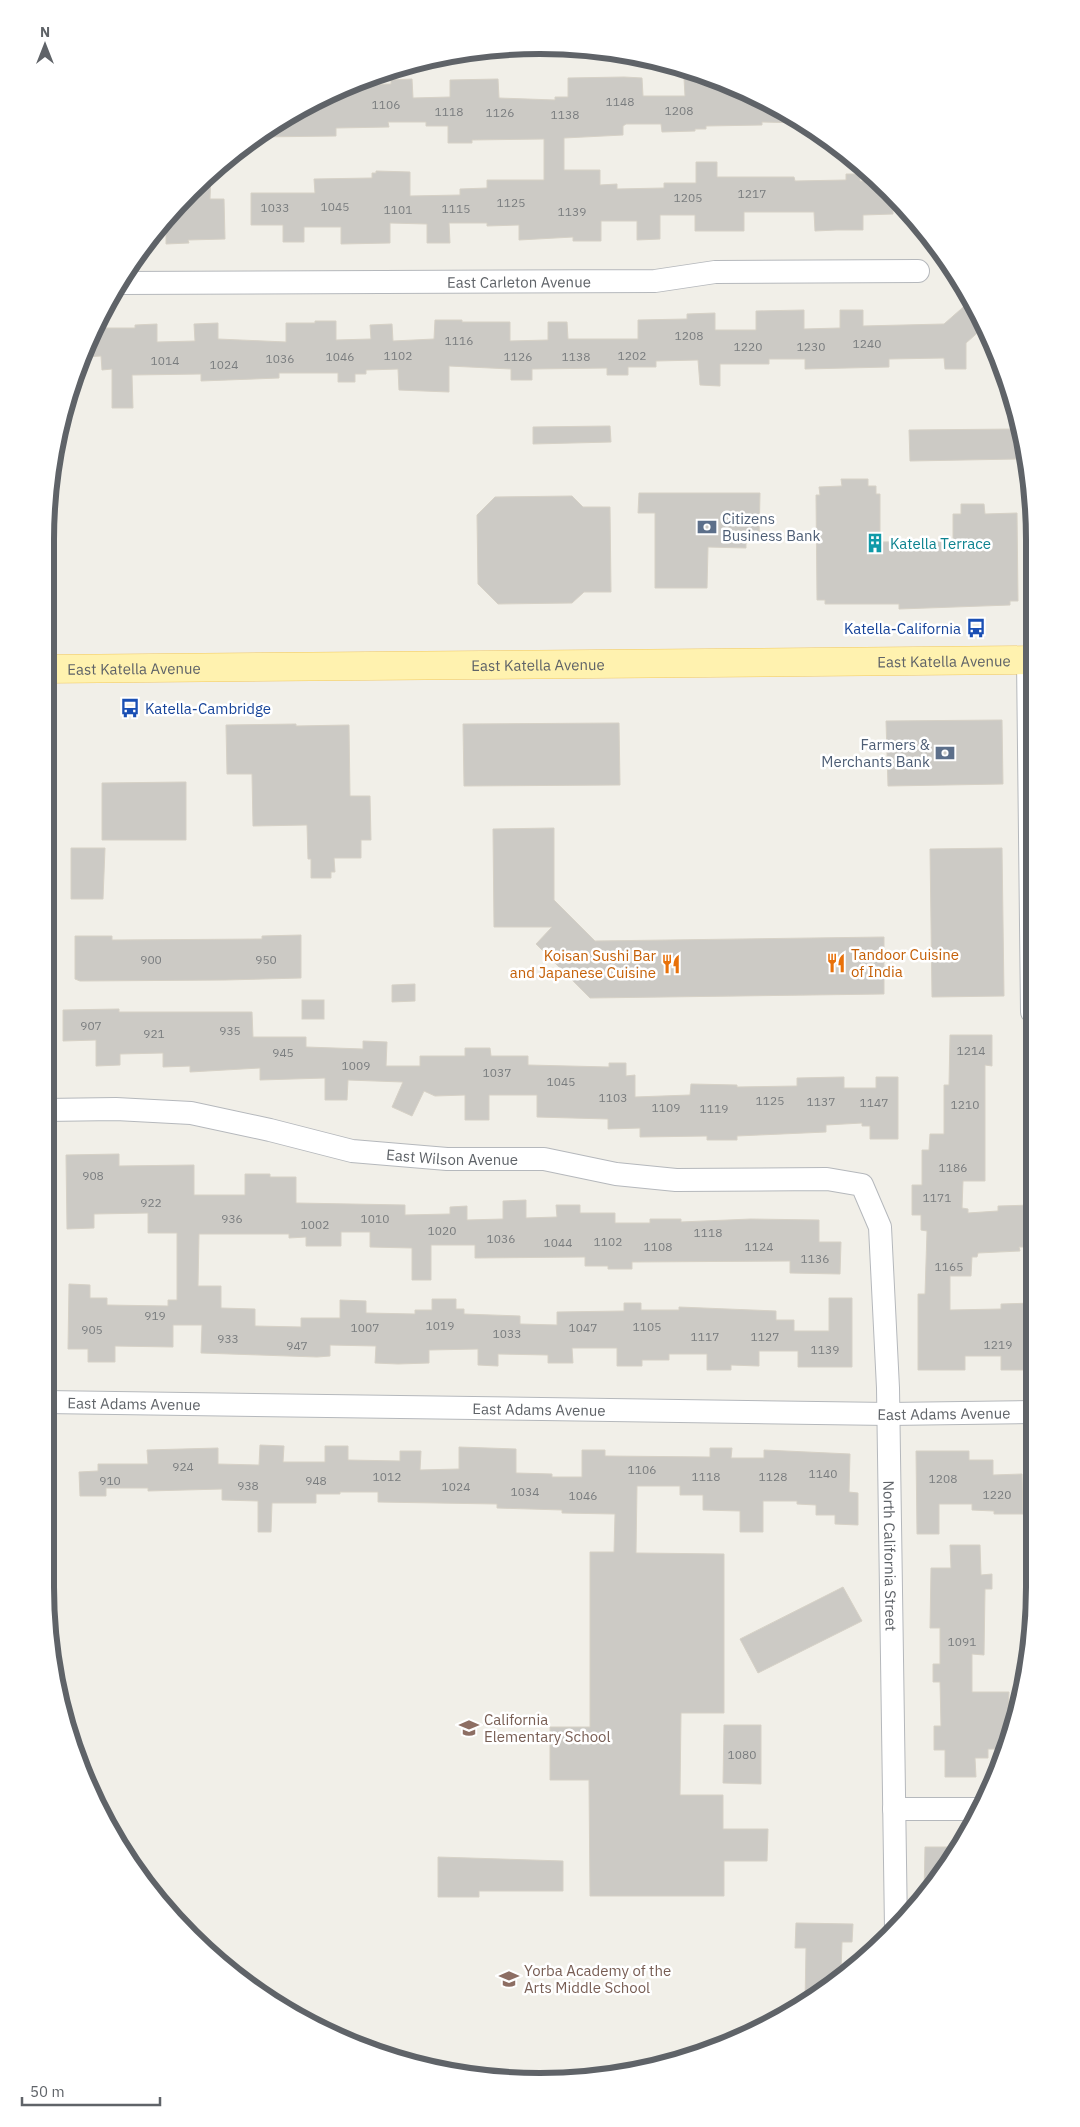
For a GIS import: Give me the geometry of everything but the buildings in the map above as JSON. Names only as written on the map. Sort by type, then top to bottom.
[{"type":"main road","name":"East Katella Avenue","points":[[54,669],[1026,660]]},
{"type":"street","name":"East Carleton Avenue","points":[[128,283],[655,280],[715,272],[918,271]]},
{"type":"street","name":"East Wilson Avenue","points":[[54,1110],[116,1109],[191,1113],[270,1130],[352,1151],[447,1159],[544,1159],[616,1174],[676,1180],[827,1180],[862,1185]]},
{"type":"street","name":"North California Street","points":[[862,1185],[880,1227],[889,1414],[896,1919]]},
{"type":"street","name":"East Adams Avenue","points":[[54,1402],[889,1414],[1026,1412]]},
{"type":"street","points":[[894,1809],[972,1809]]},
{"type":"place","name":"Citizens Business Bank","points":[[707,527]]},
{"type":"place","name":"Katella Terrace","points":[[875,543]]},
{"type":"place","name":"Katella-California","points":[[976,628]]},
{"type":"place","name":"Katella-Cambridge","points":[[130,708]]},
{"type":"place","name":"Farmers & Merchants Bank","points":[[945,753]]},
{"type":"place","name":"Tandoor Cuisine of India","points":[[836,963]]},
{"type":"place","name":"Koisan Sushi Bar and Japanese Cuisine","points":[[671,964]]},
{"type":"place","name":"California Elementary School","points":[[469,1728]]},
{"type":"place","name":"Yorba Academy of the Arts Middle School","points":[[509,1979]]}]
